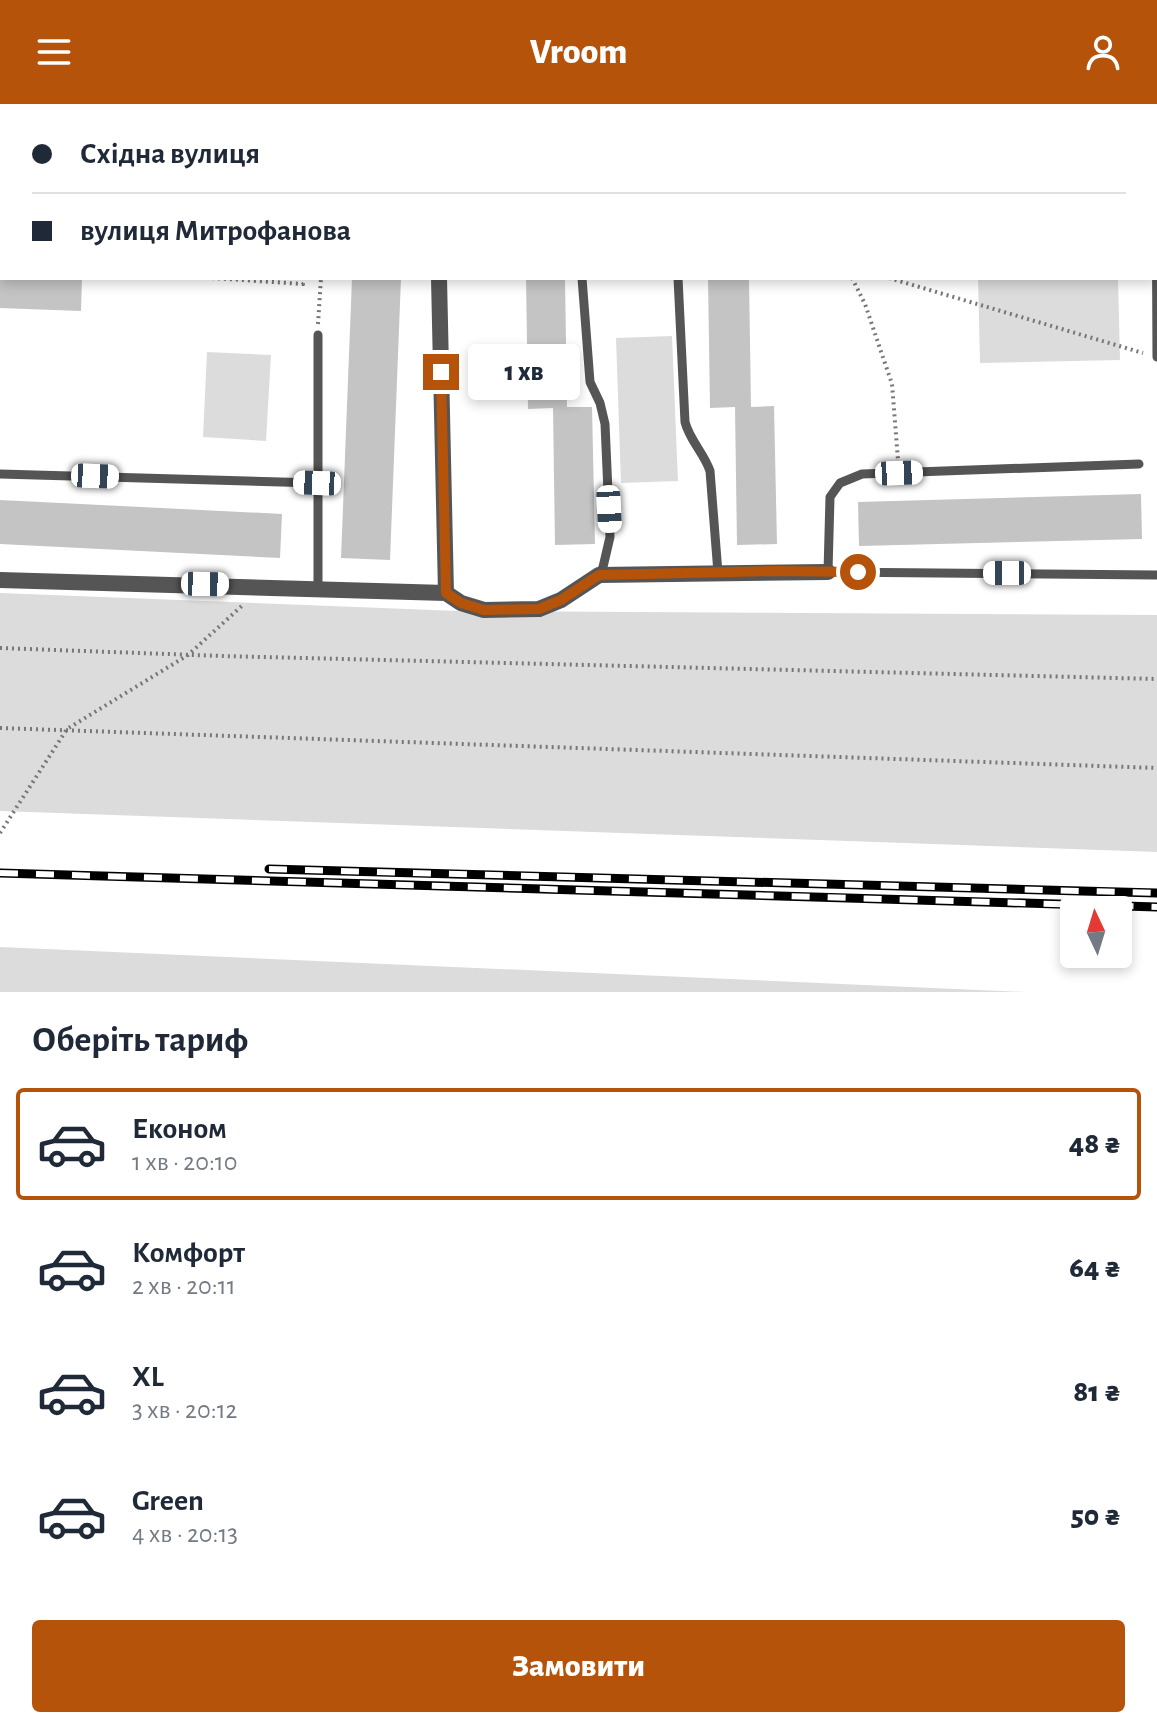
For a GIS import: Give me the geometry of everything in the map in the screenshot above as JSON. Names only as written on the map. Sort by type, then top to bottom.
[{"type":"street","points":[[439,280],[446,593]]},
{"type":"street","points":[[0,580],[446,593],[461,603],[484,610],[539,609],[561,600],[599,575],[828,572]]},
{"type":"lane","points":[[582,280],[590,382],[600,403],[606,438],[610,537],[599,575]]},
{"type":"lane","points":[[678,280],[685,422],[710,471],[718,573]]},
{"type":"lane","points":[[1157,280],[1157,357]]},
{"type":"lane","points":[[318,335],[318,589]]},
{"type":"lane","points":[[1139,464],[862,474],[840,483],[830,497],[828,572],[1157,575]]},
{"type":"lane","points":[[0,474],[317,483]]},
{"type":"path","points":[[242,280],[303,284],[303,280]]},
{"type":"path","points":[[318,335],[321,280]]},
{"type":"path","points":[[853,280],[865,304],[892,384],[899,473]]},
{"type":"path","points":[[896,280],[1157,357]]},
{"type":"path","points":[[0,833],[67,729],[188,655],[264,586]]},
{"type":"path","points":[[0,648],[1157,679]]},
{"type":"path","points":[[0,728],[1157,768]]},
{"type":"shaded area","points":[[978,280],[1118,280],[1120,360],[980,363]]},
{"type":"shaded area","points":[[672,336],[678,481],[621,483],[616,338]]},
{"type":"shaded area","points":[[207,352],[271,355],[266,441],[203,437]]},
{"type":"shaded area","points":[[0,593],[458,611],[1157,615],[1157,852],[0,811]]},
{"type":"shaded area","points":[[0,947],[1025,992],[0,992]]},
{"type":"building","points":[[0,280],[82,280],[81,311],[0,308]]},
{"type":"building","points":[[352,280],[401,280],[390,560],[341,558]]},
{"type":"building","points":[[526,280],[565,280],[567,407],[592,407],[595,544],[555,545],[553,408],[528,409]]},
{"type":"building","points":[[708,280],[749,280],[751,407],[774,406],[777,544],[737,545],[735,407],[710,408]]},
{"type":"building","points":[[1141,494],[1142,539],[859,546],[858,502]]},
{"type":"building","points":[[0,500],[282,514],[280,558],[0,544]]},
{"type":"railway","points":[[269,869],[1157,893]]},
{"type":"railway","points":[[0,873],[1157,907]]},
{"type":"route","points":[[441,372],[446,593],[461,603],[484,610],[539,609],[561,600],[599,575],[858,572]]}]
